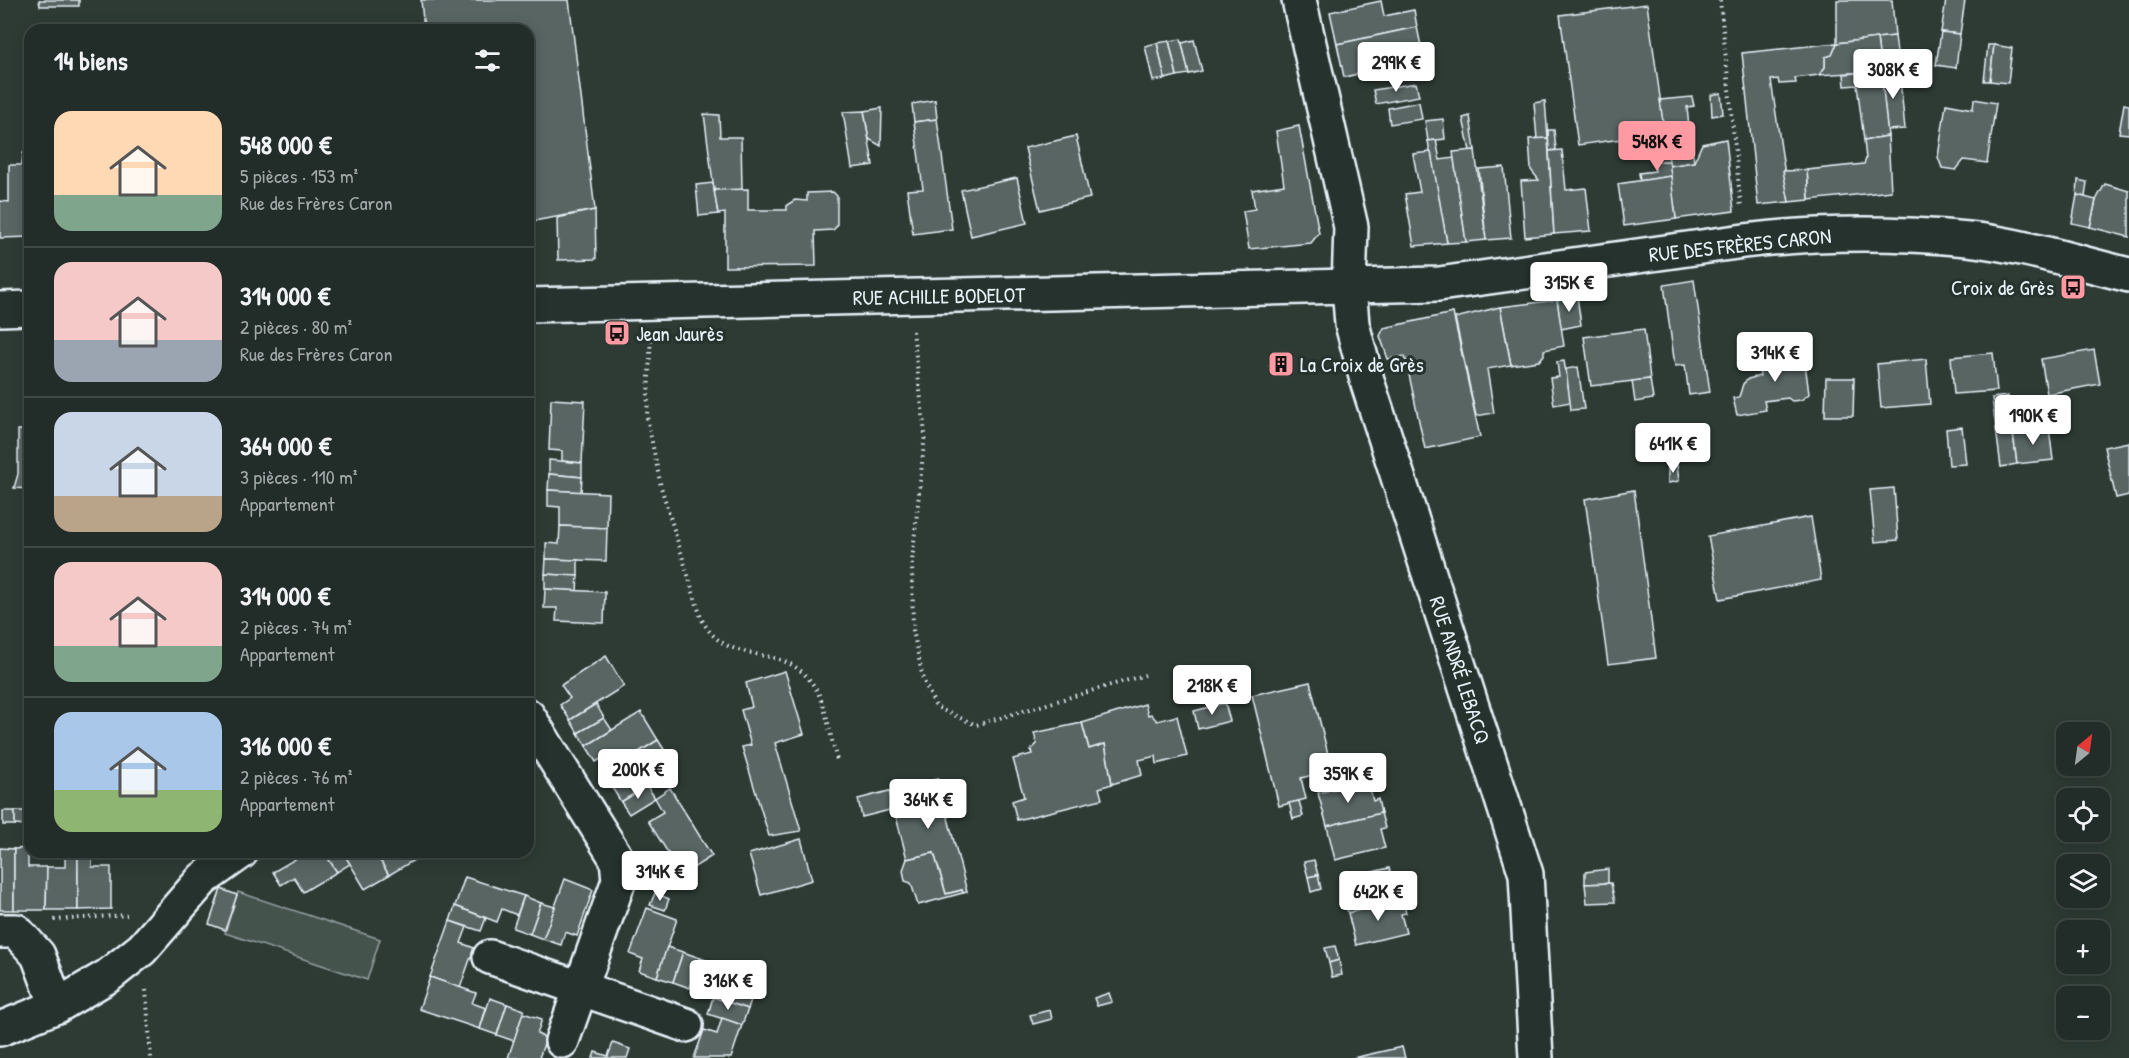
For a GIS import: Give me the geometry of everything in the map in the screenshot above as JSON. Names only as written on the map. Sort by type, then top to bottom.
[{"type":"main road","name":"RUE ANDRÉ LEBACQ","points":[[1299,0],[1351,227],[1352,324],[1368,384],[1526,874],[1536,1058]]},
{"type":"main road","name":"RUE DES FRÈRES CARON","points":[[1350,287],[1439,284],[1744,241],[1791,236],[1859,234],[1970,240],[2129,275]]},
{"type":"main road","name":"RUE ACHILLE BODELOT","points":[[534,305],[1350,287]]},
{"type":"main road","points":[[0,309],[24,308]]},
{"type":"main road","points":[[534,726],[617,859],[619,880],[562,1041]]},
{"type":"main road","points":[[0,1029],[57,1006],[108,976],[142,949],[203,879],[233,858]]},
{"type":"main road","points":[[8,931],[38,955],[57,1006]]},
{"type":"main road","points":[[490,957],[686,1025]]},
{"type":"path","points":[[1720,0],[1744,241]]},
{"type":"path","points":[[909,297],[926,434],[912,562],[913,630],[923,680],[936,707],[976,725],[1145,675]]},
{"type":"path","points":[[651,303],[651,366],[647,417],[661,487],[701,618],[712,635],[730,646],[789,661],[806,675],[820,697],[837,760]]},
{"type":"path","points":[[8,931],[45,921],[172,914]]},
{"type":"path","points":[[142,949],[151,1058]]},
{"type":"shaded area","points":[[238,892],[380,939],[367,980],[225,933]]},
{"type":"building","points":[[39,0],[79,0],[79,6],[40,6]]},
{"type":"building","points":[[421,0],[569,0],[595,210],[534,221],[534,24],[423,24]]},
{"type":"building","points":[[1837,0],[1892,0],[1895,36],[1837,43]]},
{"type":"building","points":[[1946,0],[1965,0],[1960,34],[1941,32]]},
{"type":"building","points":[[1381,1],[1384,16],[1414,10],[1417,27],[1337,44],[1330,12]]},
{"type":"building","points":[[1647,4],[1665,133],[1578,145],[1560,15]]},
{"type":"building","points":[[1417,27],[1421,46],[1391,51],[1395,66],[1344,77],[1337,44]]},
{"type":"building","points":[[1941,32],[1960,34],[1956,68],[1936,65]]},
{"type":"building","points":[[1895,36],[1899,69],[1881,71],[1877,38]]},
{"type":"building","points":[[1877,38],[1881,71],[1819,75],[1825,67],[1825,57],[1832,55],[1837,43]]},
{"type":"building","points":[[1181,39],[1189,74],[1177,76],[1169,41]]},
{"type":"building","points":[[1194,40],[1202,71],[1189,74],[1182,43]]},
{"type":"building","points":[[1169,41],[1177,76],[1165,79],[1157,43]]},
{"type":"building","points":[[1157,43],[1165,79],[1153,81],[1145,46]]},
{"type":"building","points":[[1837,43],[1832,55],[1825,57],[1825,67],[1819,75],[1795,78],[1796,83],[1779,84],[1778,79],[1771,80],[1789,202],[1758,205],[1742,53]]},
{"type":"building","points":[[1988,45],[1994,45],[1990,81],[1984,81]]},
{"type":"building","points":[[1994,45],[2012,48],[2008,83],[1990,81]]},
{"type":"building","points":[[1899,69],[1905,129],[1887,130],[1881,71]]},
{"type":"building","points":[[1881,71],[1888,136],[1864,140],[1857,85],[1845,86],[1844,74]]},
{"type":"building","points":[[1416,83],[1419,96],[1376,104],[1373,90]]},
{"type":"building","points":[[1721,93],[1723,114],[1712,116],[1711,95]]},
{"type":"building","points":[[1692,97],[1694,106],[1687,107],[1689,128],[1664,130],[1660,100]]},
{"type":"building","points":[[1974,99],[1996,103],[1987,163],[1964,160],[1956,170],[1942,168],[1938,157],[1946,104],[1973,109]]},
{"type":"building","points":[[935,100],[937,119],[914,122],[912,104]]},
{"type":"building","points":[[1545,101],[1548,138],[1537,139],[1534,103]]},
{"type":"building","points":[[1419,102],[1422,119],[1390,124],[1388,108]]},
{"type":"building","points":[[2124,104],[2129,105],[2129,134],[2119,133]]},
{"type":"building","points":[[882,108],[881,146],[869,139],[864,111]]},
{"type":"building","points":[[864,111],[873,165],[852,168],[843,112]]},
{"type":"building","points":[[704,114],[719,115],[720,137],[741,137],[742,190],[714,190]]},
{"type":"building","points":[[1470,116],[1475,150],[1470,151],[1463,118]]},
{"type":"building","points":[[937,119],[952,229],[913,234],[907,190],[923,189],[914,122]]},
{"type":"building","points":[[1443,119],[1445,139],[1428,141],[1425,121]]},
{"type":"building","points":[[1299,126],[1319,233],[1311,243],[1249,249],[1243,211],[1255,209],[1252,190],[1284,185],[1276,131]]},
{"type":"building","points":[[1689,128],[1694,162],[1669,166],[1664,130]]},
{"type":"building","points":[[1548,130],[1554,130],[1556,150],[1549,151]]},
{"type":"building","points":[[1665,133],[1669,161],[1654,162],[1650,135]]},
{"type":"building","points":[[1076,136],[1090,198],[1040,210],[1025,148]]},
{"type":"building","points":[[1888,136],[1891,191],[1809,200],[1807,170],[1864,164],[1866,159],[1864,140]]},
{"type":"building","points":[[1548,138],[1554,234],[1525,237],[1521,181],[1539,180],[1531,170],[1529,139]]},
{"type":"building","points":[[1726,139],[1734,211],[1676,219],[1669,166],[1694,162],[1702,144]]},
{"type":"building","points":[[1436,140],[1440,160],[1454,158],[1466,242],[1447,243],[1428,141]]},
{"type":"building","points":[[1475,150],[1486,240],[1466,242],[1453,152]]},
{"type":"building","points":[[1562,150],[1566,190],[1586,188],[1591,231],[1554,234],[1549,151]]},
{"type":"building","points":[[1431,152],[1447,243],[1414,246],[1405,194],[1420,192],[1413,154]]},
{"type":"building","points":[[24,153],[24,237],[0,238],[0,201],[9,202],[9,165],[22,165]]},
{"type":"building","points":[[1669,161],[1671,176],[1640,181],[1639,173],[1655,171],[1654,162]]},
{"type":"building","points":[[1504,167],[1511,238],[1486,240],[1479,169]]},
{"type":"building","points":[[1807,170],[1809,200],[1789,202],[1783,171]]},
{"type":"building","points":[[1671,176],[1676,219],[1624,226],[1618,184]]},
{"type":"building","points":[[1017,178],[1027,223],[971,236],[961,190]]},
{"type":"building","points":[[2078,180],[2087,182],[2085,197],[2077,195]]},
{"type":"building","points":[[713,183],[718,214],[699,216],[696,185]]},
{"type":"building","points":[[2105,184],[2129,191],[2129,237],[2090,227],[2096,200]]},
{"type":"building","points":[[748,189],[748,210],[787,210],[787,205],[795,200],[807,201],[807,193],[833,192],[837,196],[837,226],[833,230],[815,231],[816,266],[725,267],[725,213],[718,214],[714,190]]},
{"type":"building","points":[[2077,195],[2096,200],[2090,227],[2072,223]]},
{"type":"building","points":[[595,210],[596,259],[558,260],[557,218]]},
{"type":"building","points":[[1694,280],[1710,392],[1689,395],[1685,365],[1675,366],[1664,285]]},
{"type":"building","points":[[1577,296],[1581,325],[1561,329],[1557,300]]},
{"type":"building","points":[[1557,300],[1564,346],[1544,350],[1544,355],[1539,361],[1511,365],[1500,307]]},
{"type":"building","points":[[1500,307],[1511,365],[1487,369],[1494,413],[1476,416],[1455,318]]},
{"type":"building","points":[[1453,313],[1480,437],[1425,449],[1405,356],[1388,359],[1380,336],[1384,328]]},
{"type":"building","points":[[1644,329],[1650,379],[1591,386],[1584,337]]},
{"type":"building","points":[[1803,348],[1809,394],[1801,400],[1792,401],[1788,398],[1764,401],[1766,410],[1737,415],[1733,398],[1739,397],[1743,384],[1748,379],[1760,376],[1758,362],[1779,359],[1779,352]]},
{"type":"building","points":[[2094,350],[2100,384],[2047,394],[2041,359]]},
{"type":"building","name":"La Croix de Grès","points":[[1279,352],[1292,361],[1282,375],[1269,366]]},
{"type":"building","points":[[1993,353],[1997,391],[1954,394],[1951,357]]},
{"type":"building","points":[[1926,359],[1930,404],[1881,408],[1877,364]]},
{"type":"building","points":[[1564,361],[1571,402],[1554,405],[1550,378],[1559,377],[1557,362]]},
{"type":"building","points":[[1578,367],[1584,409],[1571,410],[1566,369]]},
{"type":"building","points":[[1826,378],[1854,378],[1853,416],[1825,416]]},
{"type":"building","points":[[1650,379],[1653,399],[1635,402],[1632,381]]},
{"type":"building","points":[[2008,396],[2017,464],[2001,467],[1992,398]]},
{"type":"building","points":[[551,399],[585,401],[582,463],[562,461],[562,451],[549,450]]},
{"type":"building","points":[[1962,427],[1966,464],[1949,465],[1946,429]]},
{"type":"building","points":[[2049,428],[2053,460],[2017,464],[2013,432]]},
{"type":"building","points":[[18,430],[24,430],[24,489],[14,488],[18,474]]},
{"type":"building","points":[[2129,442],[2129,495],[2116,498],[2104,447]]},
{"type":"building","points":[[549,460],[582,463],[582,477],[549,474]]},
{"type":"building","points":[[1677,465],[1679,481],[1668,483],[1668,466]]},
{"type":"building","points":[[549,474],[582,477],[581,492],[548,490]]},
{"type":"building","points":[[1894,488],[1898,540],[1875,542],[1870,490]]},
{"type":"building","points":[[548,490],[608,493],[607,528],[560,526],[560,507],[548,506]]},
{"type":"building","points":[[1634,490],[1656,658],[1608,664],[1585,499]]},
{"type":"building","points":[[1811,517],[1821,580],[1720,599],[1708,536]]},
{"type":"building","points":[[560,526],[607,528],[606,561],[546,559],[546,543],[559,544]]},
{"type":"building","points":[[546,559],[578,560],[578,576],[545,574]]},
{"type":"building","points":[[545,574],[578,576],[577,591],[545,589]]},
{"type":"building","points":[[545,589],[605,592],[604,623],[556,621],[557,608],[544,608]]},
{"type":"building","points":[[606,656],[624,686],[570,720],[560,705],[570,698],[561,685]]},
{"type":"building","points":[[785,671],[804,734],[775,743],[801,831],[769,836],[742,747],[751,745],[741,710],[752,707],[746,683]]},
{"type":"building","points":[[1310,682],[1332,770],[1301,778],[1306,799],[1279,806],[1252,695]]},
{"type":"building","points":[[1225,703],[1230,721],[1198,729],[1194,711]]},
{"type":"building","points":[[596,704],[604,718],[578,733],[570,720]]},
{"type":"building","points":[[1145,704],[1148,715],[1151,714],[1157,721],[1177,716],[1187,756],[1157,764],[1156,756],[1139,760],[1142,775],[1112,784],[1105,744],[1089,749],[1082,723]]},
{"type":"building","points":[[641,712],[658,740],[612,769],[604,757],[596,762],[586,746]]},
{"type":"building","points":[[604,718],[612,730],[586,746],[578,733]]},
{"type":"building","points":[[1082,723],[1089,749],[1105,744],[1112,784],[1099,788],[1102,799],[1017,820],[1012,801],[1024,797],[1013,759],[1032,754],[1031,750],[1037,744],[1034,733]]},
{"type":"building","points":[[658,740],[676,768],[621,802],[611,786],[619,780],[612,769]]},
{"type":"building","points":[[938,779],[967,892],[963,893],[962,890],[946,894],[934,853],[907,859],[889,791]]},
{"type":"building","points":[[1368,781],[1373,801],[1378,799],[1381,813],[1327,826],[1318,793]]},
{"type":"building","points":[[647,786],[655,798],[629,814],[621,802]]},
{"type":"building","points":[[670,788],[712,856],[682,875],[648,821],[663,812],[655,798]]},
{"type":"building","points":[[889,791],[894,809],[862,817],[858,799]]},
{"type":"building","points":[[1299,801],[1303,816],[1293,819],[1289,803]]},
{"type":"building","points":[[3,811],[15,811],[15,825],[3,825]]},
{"type":"building","points":[[15,811],[24,811],[24,826],[15,825]]},
{"type":"building","points":[[1381,813],[1385,828],[1380,829],[1385,848],[1335,860],[1327,826]]},
{"type":"building","points":[[801,839],[812,880],[761,895],[749,854]]},
{"type":"building","points":[[0,848],[14,849],[14,910],[0,910]]},
{"type":"building","points":[[24,848],[24,858],[28,858],[28,867],[47,867],[46,910],[14,910],[14,849]]},
{"type":"building","points":[[934,853],[946,894],[962,890],[963,893],[918,905],[911,883],[905,881],[903,870],[907,859]]},
{"type":"building","points":[[65,858],[78,858],[78,910],[46,910],[47,867],[65,867]]},
{"type":"building","points":[[78,858],[92,858],[92,867],[111,867],[111,909],[78,910]]},
{"type":"building","points":[[297,858],[328,858],[337,872],[303,892],[294,877],[281,885],[273,872]]},
{"type":"building","points":[[328,858],[346,858],[350,864],[337,872]]},
{"type":"building","points":[[347,858],[379,858],[389,875],[365,889]]},
{"type":"building","points":[[379,858],[417,858],[389,875]]},
{"type":"building","points":[[1314,860],[1318,875],[1308,877],[1304,862]]},
{"type":"building","points":[[1389,868],[1394,886],[1399,885],[1403,899],[1348,913],[1340,880]]},
{"type":"building","points":[[1608,869],[1608,883],[1585,884],[1585,872]]},
{"type":"building","points":[[1318,875],[1321,889],[1311,892],[1308,877]]},
{"type":"building","points":[[465,877],[524,896],[517,915],[502,909],[497,922],[455,906]]},
{"type":"building","points":[[565,879],[593,890],[577,936],[565,932],[561,945],[543,939]]},
{"type":"building","points":[[1611,883],[1615,902],[1587,903],[1585,884]]},
{"type":"building","points":[[221,889],[237,895],[225,930],[209,924]]},
{"type":"building","points":[[655,893],[669,899],[665,910],[650,905]]},
{"type":"building","points":[[524,896],[541,903],[530,934],[513,928]]},
{"type":"building","points":[[1403,899],[1406,913],[1401,914],[1406,933],[1356,945],[1348,913]]},
{"type":"building","points":[[541,903],[555,907],[543,939],[530,934]]},
{"type":"building","points":[[455,906],[486,918],[481,931],[450,921]]},
{"type":"building","points":[[647,908],[677,919],[657,977],[639,971],[643,959],[630,954]]},
{"type":"building","points":[[450,921],[467,927],[461,943],[474,948],[460,988],[430,977]]},
{"type":"building","points":[[1335,946],[1339,960],[1329,963],[1325,948]]},
{"type":"building","points":[[667,947],[683,952],[673,982],[657,977]]},
{"type":"building","points":[[683,952],[700,958],[690,988],[673,982]]},
{"type":"building","points":[[700,958],[758,978],[748,1009],[702,993],[706,979],[694,975]]},
{"type":"building","points":[[1339,960],[1342,975],[1332,977],[1329,963]]},
{"type":"building","points":[[430,977],[476,993],[472,1003],[486,1008],[480,1029],[419,1009]]},
{"type":"building","points":[[1109,993],[1112,1002],[1097,1006],[1094,998]]},
{"type":"building","points":[[713,997],[748,1009],[742,1025],[708,1014]]},
{"type":"building","points":[[490,998],[507,1004],[497,1035],[480,1029]]},
{"type":"building","points":[[507,1004],[524,1010],[514,1041],[497,1035]]},
{"type":"building","points":[[1050,1010],[1052,1019],[1033,1024],[1030,1015]]},
{"type":"building","points":[[523,1013],[542,1019],[537,1034],[546,1038],[539,1058],[508,1058]]},
{"type":"building","points":[[722,1018],[742,1025],[731,1058],[694,1058],[704,1030],[717,1034]]},
{"type":"building","points":[[613,1043],[630,1049],[627,1058],[593,1058],[595,1052],[608,1056]]},
{"type":"building","points":[[1402,1047],[1405,1058],[1353,1058]]},
{"type":"place","name":"Croix de Grès","points":[[2073,287]]},
{"type":"place","name":"Jean Jaurès","points":[[617,333]]},
{"type":"place","name":"La Croix de Grès","points":[[1281,364]]}]
